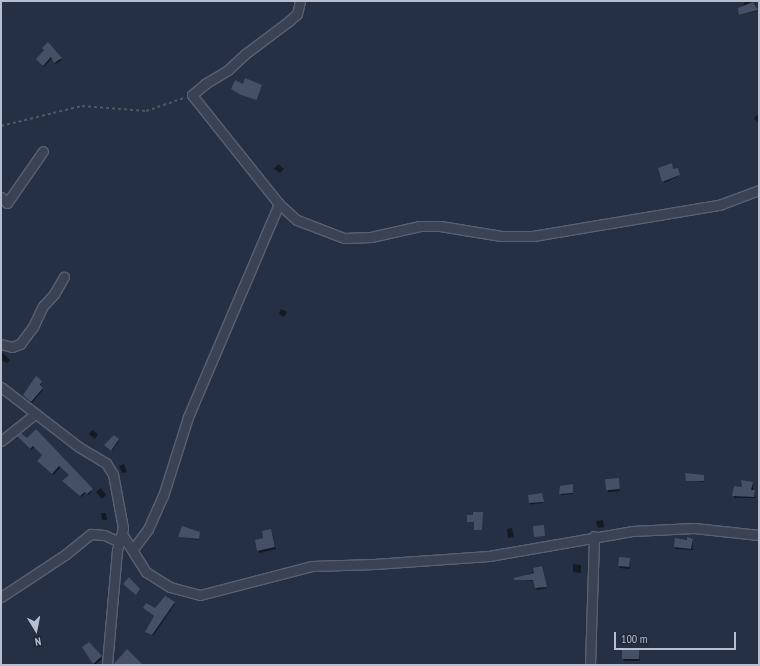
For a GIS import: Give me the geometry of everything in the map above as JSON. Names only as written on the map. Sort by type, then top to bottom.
[{"type":"street","points":[[300,1],[297,14],[289,21],[244,54],[228,70],[205,84],[192,95],[279,204],[297,220],[344,238],[371,236],[420,226],[440,226],[501,236],[533,236],[719,204],[759,190]]},
{"type":"street","points":[[1,197],[7,203],[43,151]]},
{"type":"street","points":[[133,549],[148,529],[163,496],[188,417],[279,204]]},
{"type":"street","points":[[1,344],[12,347],[20,344],[33,327],[42,306],[54,294],[64,277]]},
{"type":"street","points":[[1,387],[36,414],[106,463],[113,474],[123,521],[121,538],[117,550],[107,665]]},
{"type":"street","points":[[1,441],[36,414]]},
{"type":"street","points":[[1,597],[66,554],[91,534],[121,538],[133,549],[137,561],[146,572],[170,587],[200,595],[312,566],[374,564],[489,556],[545,547],[594,536],[694,528],[759,535]]},
{"type":"street","points":[[590,665],[594,536]]},
{"type":"path","points":[[1,126],[82,106],[146,111],[192,95]]},
{"type":"building","points":[[753,2],[758,10],[739,15],[738,8]]},
{"type":"building","points":[[48,42],[62,58],[54,63],[51,57],[43,66],[36,59],[44,50],[42,48]]},
{"type":"building","points":[[245,78],[262,85],[257,100],[241,95],[231,89],[235,80],[243,84]]},
{"type":"building","points":[[672,163],[673,169],[678,168],[680,175],[662,182],[658,168]]},
{"type":"building","points":[[36,376],[42,381],[40,385],[43,388],[31,402],[23,395]]},
{"type":"building","points":[[36,429],[93,489],[87,494],[85,492],[80,496],[62,481],[69,475],[59,466],[52,474],[37,461],[42,455],[33,446],[30,449],[17,436],[21,433],[27,438]]},
{"type":"building","points":[[114,435],[119,439],[111,451],[104,445]]},
{"type":"building","points":[[685,473],[704,475],[704,481],[686,481]]},
{"type":"building","points":[[619,478],[620,489],[606,490],[605,479]]},
{"type":"building","points":[[741,480],[753,482],[751,490],[755,490],[754,497],[732,496],[734,486],[742,487]]},
{"type":"building","points":[[573,484],[573,493],[559,494],[560,486]]},
{"type":"building","points":[[542,493],[544,502],[529,503],[528,495]]},
{"type":"building","points":[[473,512],[483,512],[482,530],[474,530],[474,522],[467,522],[467,515],[473,515]]},
{"type":"building","points":[[544,525],[545,536],[534,537],[533,526]]},
{"type":"building","points":[[182,526],[200,532],[199,539],[178,537]]},
{"type":"building","points":[[271,529],[275,547],[257,551],[255,540],[263,538],[262,531]]},
{"type":"building","points":[[687,537],[693,539],[691,549],[674,547],[675,538],[687,540]]},
{"type":"building","points":[[619,557],[630,558],[629,567],[618,566]]},
{"type":"building","points":[[542,566],[547,587],[535,588],[533,580],[514,580],[514,578],[534,573],[533,568]]},
{"type":"building","points":[[129,577],[140,589],[136,595],[123,584]]},
{"type":"building","points":[[165,596],[175,602],[152,635],[145,632],[154,616],[143,608],[146,603],[155,608]]},
{"type":"building","points":[[89,642],[102,656],[93,664],[82,647]]},
{"type":"building","points":[[127,649],[143,665],[113,665]]},
{"type":"building","points":[[622,649],[639,649],[639,659],[622,659]]}]
